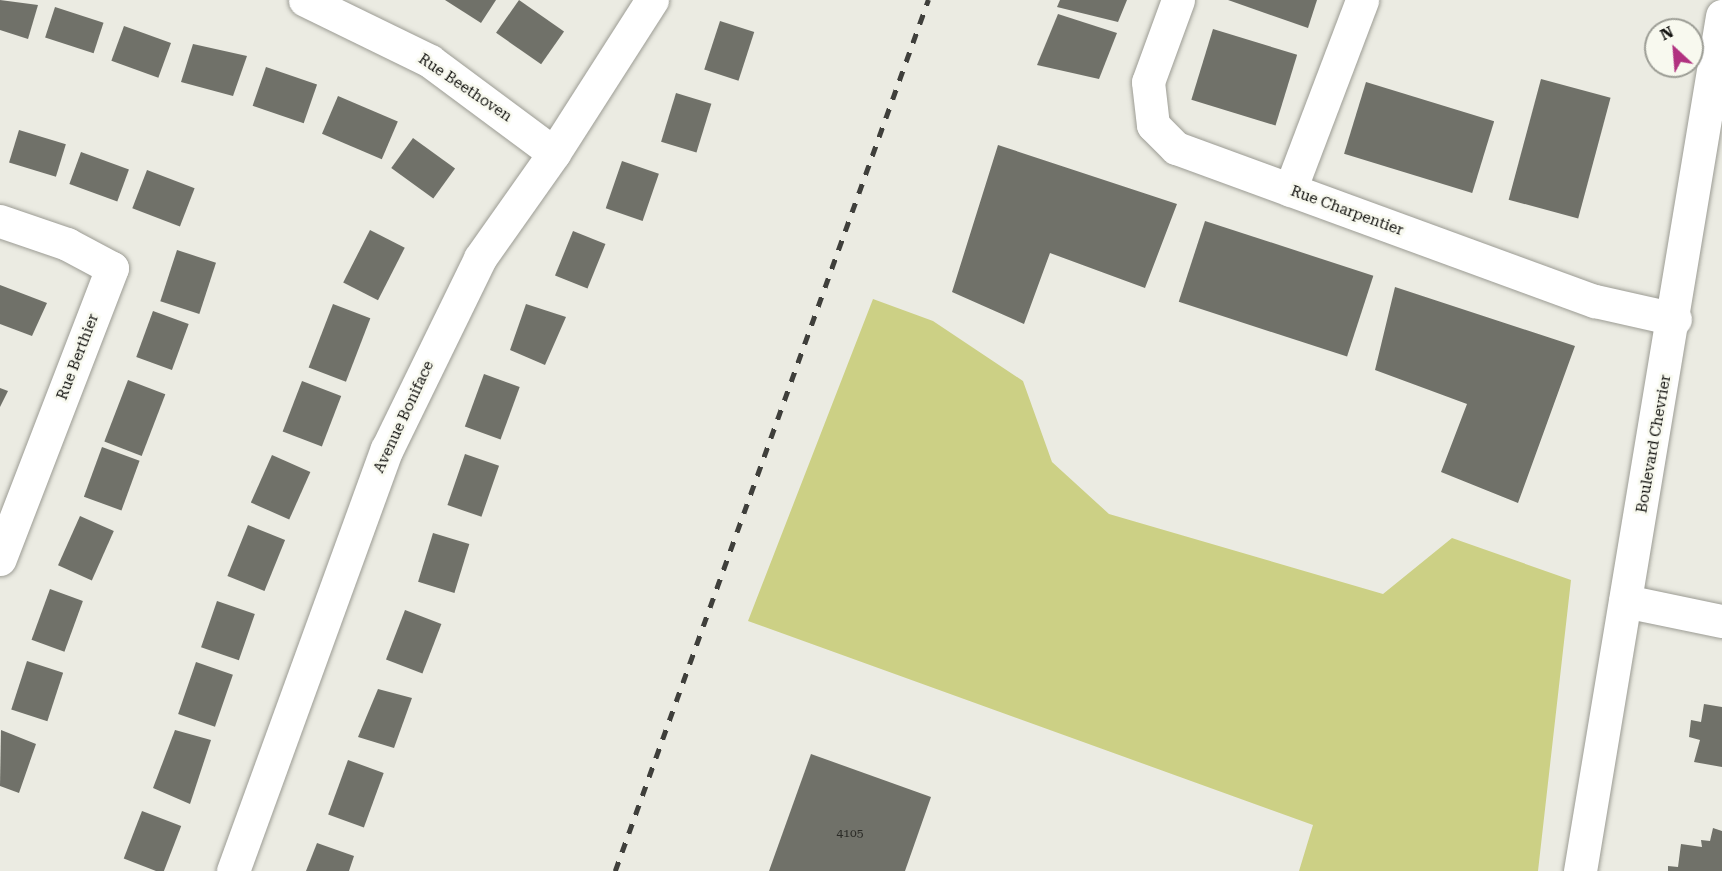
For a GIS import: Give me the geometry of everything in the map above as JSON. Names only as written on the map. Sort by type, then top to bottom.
[{"type":"street","name":"Rue Beethoven","points":[[305,0],[430,61],[554,153]]},
{"type":"street","name":"Avenue Boniface","points":[[233,871],[387,449],[480,258],[554,153],[652,0]]},
{"type":"street","name":"Rue Charpentier","points":[[1178,0],[1148,82],[1153,125],[1176,148],[1595,301],[1675,319]]},
{"type":"street","points":[[1290,190],[1362,0]]},
{"type":"street","name":"Boulevard Chevrier","points":[[1580,871],[1675,319],[1722,16]]},
{"type":"street","name":"Rue Berthier","points":[[0,221],[67,244],[112,268],[0,559]]},
{"type":"street","points":[[1625,601],[1722,621]]},
{"type":"green space","points":[[873,299],[933,321],[1023,381],[1052,462],[1109,514],[1383,594],[1452,538],[1571,580],[1538,871],[1299,871],[1313,825],[748,621]]},
{"type":"building","points":[[0,0],[38,5],[28,39],[0,30]]},
{"type":"building","points":[[445,0],[496,0],[481,23]]},
{"type":"building","points":[[519,0],[564,32],[541,64],[496,33]]},
{"type":"building","points":[[1060,0],[1127,0],[1118,22],[1057,7]]},
{"type":"building","points":[[1228,0],[1317,0],[1308,28]]},
{"type":"building","points":[[55,7],[104,23],[94,53],[45,37]]},
{"type":"building","points":[[1058,14],[1117,33],[1099,79],[1037,65]]},
{"type":"building","points":[[720,21],[754,32],[738,81],[704,70]]},
{"type":"building","points":[[124,26],[171,43],[158,78],[111,61]]},
{"type":"building","points":[[1213,29],[1297,55],[1276,125],[1191,100]]},
{"type":"building","points":[[193,44],[247,56],[233,96],[181,82]]},
{"type":"building","points":[[266,67],[317,85],[304,123],[253,106]]},
{"type":"building","points":[[1541,79],[1611,98],[1578,218],[1509,200]]},
{"type":"building","points":[[1366,82],[1494,121],[1472,193],[1344,154]]},
{"type":"building","points":[[676,93],[711,104],[696,153],[661,142]]},
{"type":"building","points":[[338,96],[398,121],[382,159],[322,134]]},
{"type":"building","points":[[19,130],[66,144],[56,177],[9,163]]},
{"type":"building","points":[[413,138],[455,169],[433,198],[391,168]]},
{"type":"building","points":[[998,145],[1177,204],[1145,288],[1050,253],[1024,324],[952,292]]},
{"type":"building","points":[[81,152],[129,169],[117,201],[69,184]]},
{"type":"building","points":[[622,161],[659,174],[643,221],[606,208]]},
{"type":"building","points":[[147,170],[195,188],[180,227],[132,208]]},
{"type":"building","points":[[1205,221],[1373,276],[1347,357],[1179,302]]},
{"type":"building","points":[[370,230],[405,248],[378,300],[343,283]]},
{"type":"building","points":[[573,231],[605,244],[587,289],[555,276]]},
{"type":"building","points":[[177,250],[216,263],[199,314],[160,301]]},
{"type":"building","points":[[0,285],[47,303],[32,336],[0,324]]},
{"type":"building","points":[[1395,287],[1575,346],[1518,503],[1441,472],[1467,404],[1375,370]]},
{"type":"building","points":[[333,304],[370,318],[346,382],[309,367]]},
{"type":"building","points":[[526,304],[566,317],[545,365],[510,350]]},
{"type":"building","points":[[153,311],[189,324],[172,370],[136,357]]},
{"type":"building","points":[[484,374],[520,387],[501,440],[465,427]]},
{"type":"building","points":[[128,380],[165,394],[142,456],[104,442]]},
{"type":"building","points":[[302,381],[341,396],[322,446],[283,431]]},
{"type":"building","points":[[0,388],[8,391],[0,407]]},
{"type":"building","points":[[102,447],[140,461],[121,510],[84,497]]},
{"type":"building","points":[[465,454],[499,466],[481,517],[447,505]]},
{"type":"building","points":[[272,455],[310,472],[289,520],[251,503]]},
{"type":"building","points":[[80,516],[114,531],[92,580],[58,565]]},
{"type":"building","points":[[248,525],[285,540],[264,591],[227,576]]},
{"type":"building","points":[[433,533],[469,544],[454,593],[418,582]]},
{"type":"building","points":[[50,589],[83,601],[64,652],[32,640]]},
{"type":"building","points":[[217,601],[255,614],[239,660],[201,647]]},
{"type":"building","points":[[405,610],[441,624],[422,673],[386,659]]},
{"type":"building","points":[[27,661],[63,673],[47,721],[11,710]]},
{"type":"building","points":[[196,662],[233,675],[215,727],[178,714]]},
{"type":"building","points":[[378,689],[412,698],[394,748],[358,737]]},
{"type":"building","points":[[1704,704],[1722,707],[1722,767],[1694,762],[1700,740],[1689,737],[1691,720],[1701,722]]},
{"type":"building","points":[[1,730],[36,744],[19,793],[0,786]]},
{"type":"building","points":[[175,730],[211,740],[190,804],[153,788]]},
{"type":"building","points":[[811,754],[931,797],[905,871],[769,871]]},
{"type":"building","points":[[348,760],[384,773],[364,827],[328,815]]},
{"type":"building","points":[[142,811],[181,826],[164,871],[156,871],[124,859]]},
{"type":"building","points":[[1713,828],[1722,831],[1722,871],[1668,871],[1668,866],[1678,867],[1681,844],[1702,847],[1701,840],[1710,841]]},
{"type":"building","points":[[317,843],[354,856],[349,871],[306,871]]},
{"type":"railway","points":[[615,871],[928,0]]}]
